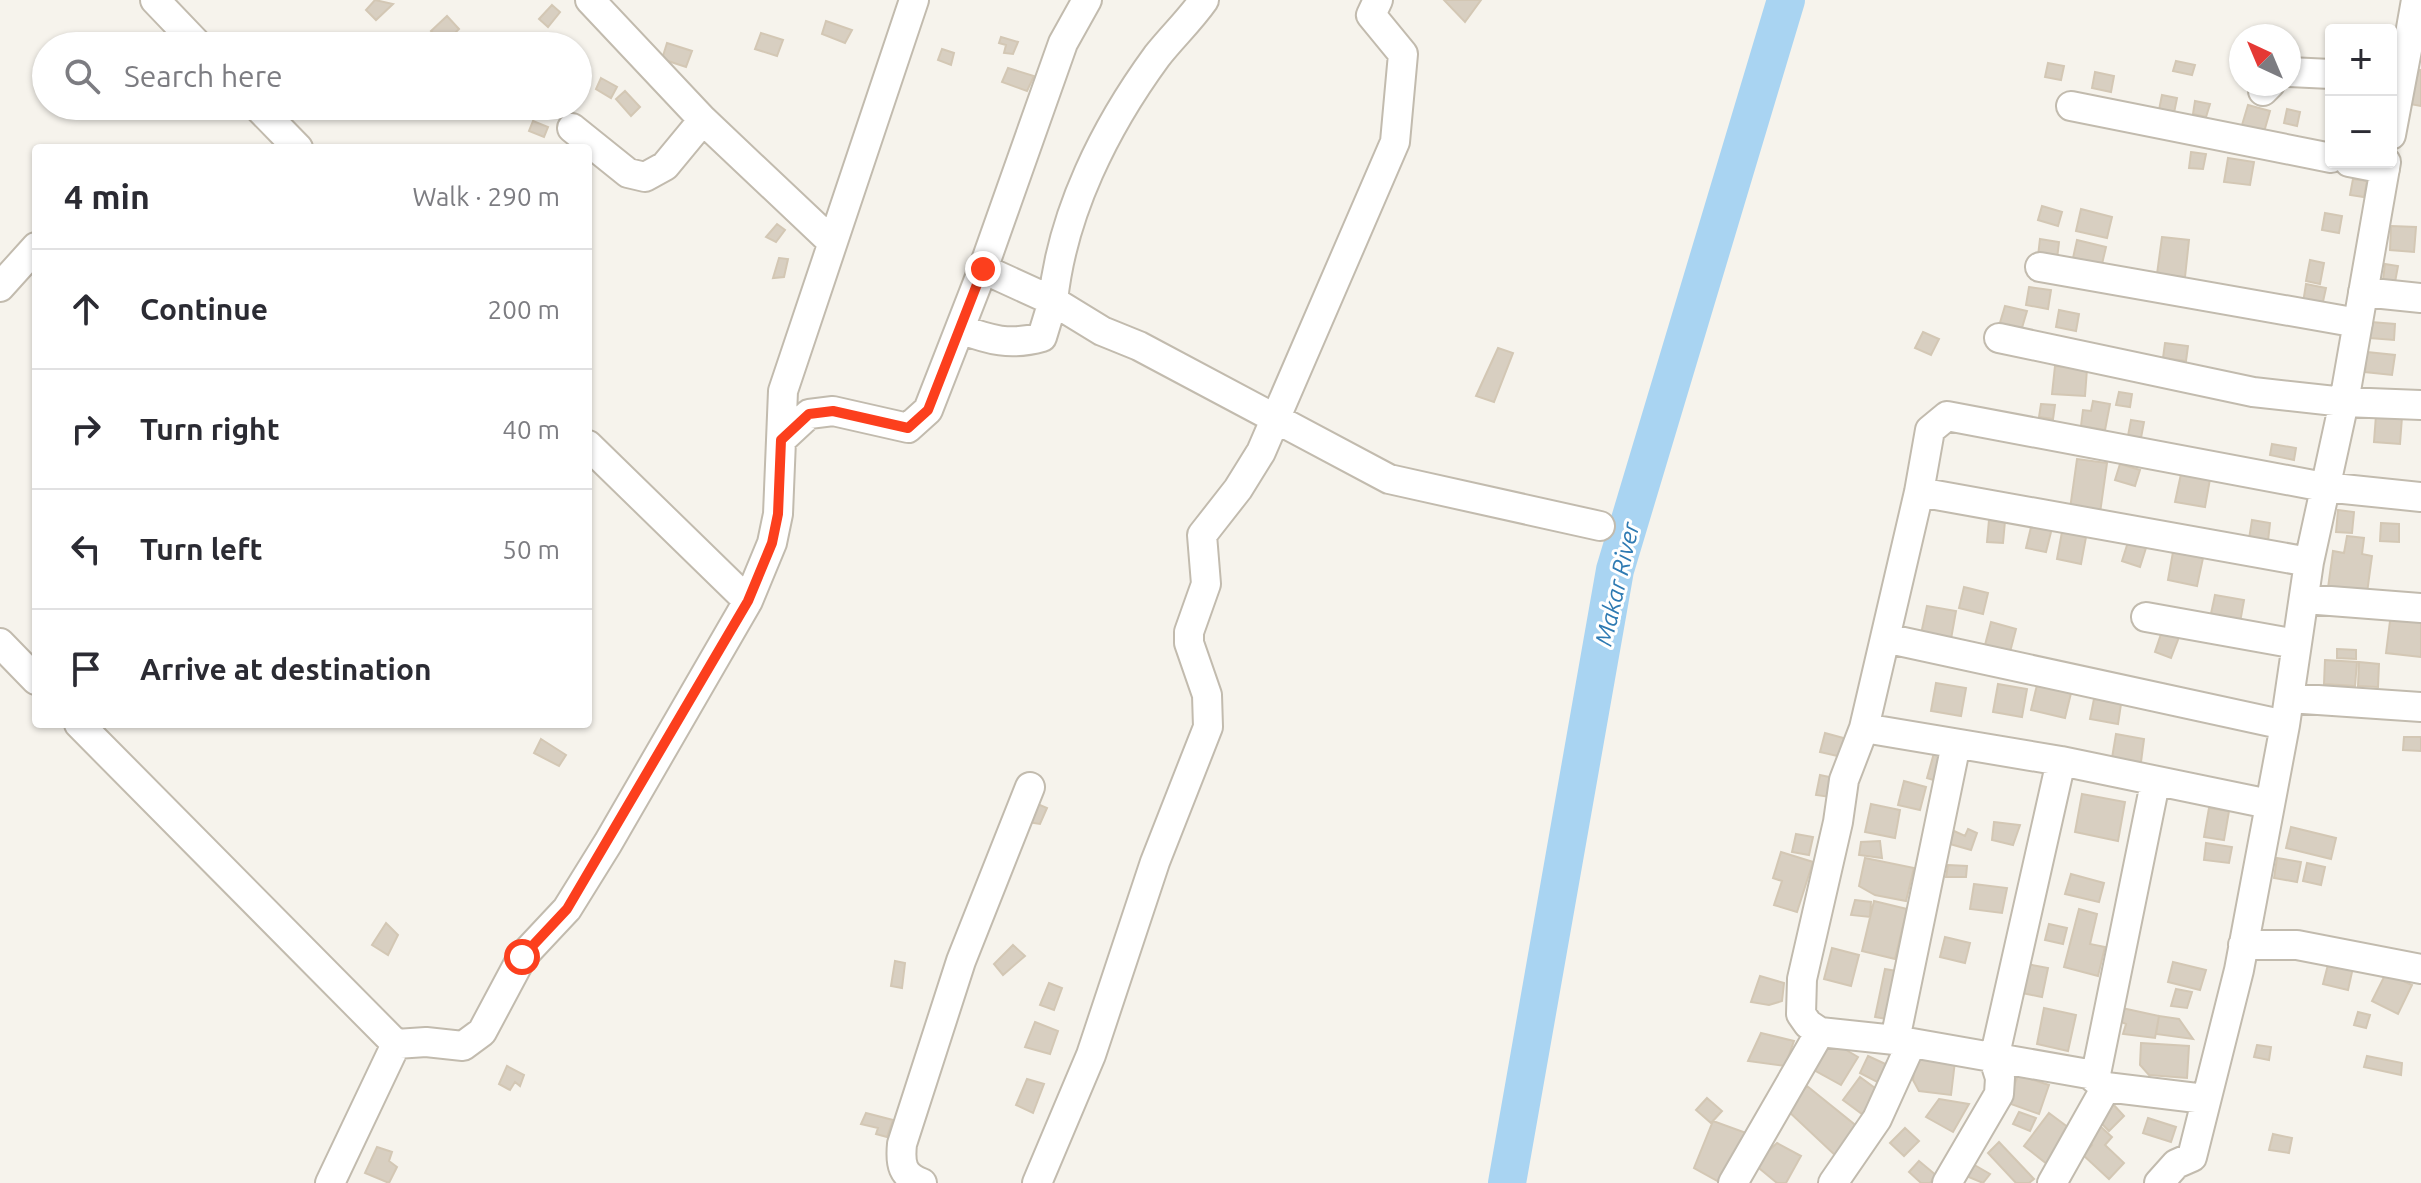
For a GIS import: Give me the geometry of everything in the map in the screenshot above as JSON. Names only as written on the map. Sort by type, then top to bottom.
[{"type":"street","points":[[155,0],[186,32]]},
{"type":"street","points":[[590,0],[703,120],[831,241]]},
{"type":"street","points":[[83,728],[396,1044],[426,1042],[463,1046],[482,1032],[515,968],[567,909],[608,843],[748,601],[772,543],[778,514],[783,391],[914,0]]},
{"type":"street","points":[[781,440],[809,414],[833,411],[908,428],[928,410],[983,269],[1063,43],[1087,0]]},
{"type":"street","points":[[1042,337],[1053,301],[1057,255],[1080,191],[1137,86],[1204,0]]},
{"type":"street","points":[[1037,1183],[1091,1055],[1155,862],[1208,727],[1207,695],[1189,643],[1189,632],[1206,584],[1202,535],[1238,489],[1276,420],[1395,142],[1403,54],[1371,15],[1378,0]]},
{"type":"street","points":[[2397,80],[2416,36],[2416,0]]},
{"type":"street","points":[[2301,73],[2325,74]]},
{"type":"street","points":[[2071,106],[2325,157]]},
{"type":"street","points":[[271,120],[294,144]]},
{"type":"street","points":[[592,144],[628,173],[645,177],[665,166],[703,120]]},
{"type":"street","points":[[572,128],[592,144]]},
{"type":"street","points":[[2159,1183],[2176,1164],[2192,1170],[2205,1099],[2229,1016],[2287,712],[2309,562],[2344,402],[2385,168]]},
{"type":"street","points":[[0,287],[32,251]]},
{"type":"street","points":[[2040,267],[2358,323]]},
{"type":"street","points":[[983,269],[1053,301],[1102,331],[1139,346],[1369,470],[1408,486],[1600,526]]},
{"type":"street","points":[[2363,292],[2421,298]]},
{"type":"street","points":[[960,329],[1005,343],[1102,331]]},
{"type":"street","points":[[1999,338],[2253,392],[2344,402],[2421,405]]},
{"type":"street","points":[[783,391],[809,414]]},
{"type":"street","points":[[2205,1099],[1903,1042],[1820,1032],[1801,1014],[1802,979],[1848,764],[1864,728],[1919,492],[1930,430],[1947,416],[2324,487],[2421,497]]},
{"type":"street","points":[[592,449],[748,601]]},
{"type":"street","points":[[1919,492],[2309,562]]},
{"type":"street","points":[[2305,599],[2421,608]]},
{"type":"street","points":[[2146,617],[2296,644]]},
{"type":"street","points":[[1885,638],[2287,712],[2421,707]]},
{"type":"street","points":[[0,643],[32,676]]},
{"type":"street","points":[[1864,728],[2061,761],[2155,783],[2269,804]]},
{"type":"street","points":[[1833,1183],[1877,1119],[1903,1042],[1956,744]]},
{"type":"street","points":[[1947,1183],[1999,1094],[2000,1078],[1994,1059],[2061,761]]},
{"type":"street","points":[[2052,1183],[2100,1081],[2155,783]]},
{"type":"street","points":[[922,1183],[904,1172],[900,1163],[902,1144],[961,961],[1030,787]]},
{"type":"street","points":[[2243,945],[2297,945],[2421,969]]},
{"type":"street","points":[[1733,1183],[1820,1032]]},
{"type":"street","points":[[330,1183],[396,1044]]},
{"type":"building","points":[[375,0],[393,4],[376,20],[366,10]]},
{"type":"building","points":[[1444,0],[1481,0],[1465,22]]},
{"type":"building","points":[[552,5],[560,12],[548,27],[539,19]]},
{"type":"building","points":[[447,16],[459,29],[456,32],[431,31]]},
{"type":"building","points":[[826,21],[852,30],[845,43],[822,34]]},
{"type":"building","points":[[761,33],[783,40],[777,56],[755,49]]},
{"type":"building","points":[[1001,37],[1018,42],[1013,54],[1004,53],[1006,45],[999,43]]},
{"type":"building","points":[[667,43],[692,51],[686,67],[662,59]]},
{"type":"building","points":[[942,49],[954,53],[951,65],[938,60]]},
{"type":"building","points":[[2176,61],[2195,65],[2192,75],[2173,71]]},
{"type":"building","points":[[2048,63],[2064,66],[2061,80],[2045,77]]},
{"type":"building","points":[[1008,68],[1034,76],[1027,91],[1002,82]]},
{"type":"building","points":[[2421,70],[2421,106],[2410,104]]},
{"type":"building","points":[[2095,72],[2114,76],[2111,92],[2092,88]]},
{"type":"building","points":[[601,78],[617,87],[611,98],[596,89]]},
{"type":"building","points":[[625,91],[640,107],[631,116],[616,99]]},
{"type":"building","points":[[2162,95],[2177,98],[2174,113],[2159,110]]},
{"type":"building","points":[[2195,101],[2210,104],[2206,117],[2193,114]]},
{"type":"building","points":[[2248,105],[2270,111],[2264,132],[2242,125]]},
{"type":"building","points":[[2287,109],[2300,112],[2297,126],[2284,123]]},
{"type":"building","points":[[533,121],[548,127],[544,137],[529,131]]},
{"type":"building","points":[[2191,152],[2206,154],[2203,169],[2189,168]]},
{"type":"building","points":[[2228,158],[2254,162],[2250,185],[2224,182]]},
{"type":"building","points":[[2353,179],[2367,181],[2364,197],[2350,195]]},
{"type":"building","points":[[2042,206],[2062,212],[2058,226],[2038,220]]},
{"type":"building","points":[[2081,209],[2112,217],[2107,238],[2076,231]]},
{"type":"building","points":[[2325,213],[2342,216],[2339,233],[2322,230]]},
{"type":"building","points":[[777,224],[785,230],[776,242],[766,237]]},
{"type":"building","points":[[2391,226],[2416,227],[2414,252],[2390,250]]},
{"type":"building","points":[[2162,237],[2189,240],[2185,277],[2157,274]]},
{"type":"building","points":[[2040,239],[2059,242],[2057,259],[2038,256]]},
{"type":"building","points":[[2077,240],[2106,247],[2102,264],[2073,258]]},
{"type":"building","points":[[779,258],[788,259],[784,277],[773,278]]},
{"type":"building","points":[[2310,260],[2324,263],[2320,284],[2306,281]]},
{"type":"building","points":[[2385,264],[2398,266],[2395,282],[2383,280]]},
{"type":"building","points":[[2306,284],[2326,288],[2322,306],[2303,303]]},
{"type":"building","points":[[2029,287],[2051,290],[2048,309],[2026,305]]},
{"type":"building","points":[[2005,306],[2027,311],[2021,331],[1999,326]]},
{"type":"building","points":[[2059,310],[2079,314],[2076,331],[2056,327]]},
{"type":"building","points":[[2371,322],[2395,324],[2394,340],[2370,338]]},
{"type":"building","points":[[1923,332],[1939,339],[1931,355],[1915,348]]},
{"type":"building","points":[[2165,343],[2188,346],[2186,361],[2163,358]]},
{"type":"building","points":[[1498,348],[1513,353],[1494,402],[1476,396]]},
{"type":"building","points":[[2367,352],[2395,355],[2392,375],[2365,372]]},
{"type":"building","points":[[2055,366],[2087,369],[2085,396],[2052,394]]},
{"type":"building","points":[[2119,392],[2132,394],[2130,407],[2116,405]]},
{"type":"building","points":[[2093,401],[2110,404],[2105,430],[2081,426],[2083,410],[2091,411]]},
{"type":"building","points":[[2041,404],[2055,405],[2053,419],[2039,417]]},
{"type":"building","points":[[2376,415],[2402,417],[2400,444],[2374,442]]},
{"type":"building","points":[[2131,420],[2144,422],[2140,443],[2127,441]]},
{"type":"building","points":[[2272,444],[2296,448],[2294,460],[2270,455]]},
{"type":"building","points":[[2077,459],[2107,463],[2100,513],[2070,509]]},
{"type":"building","points":[[2120,464],[2140,470],[2135,486],[2115,480]]},
{"type":"building","points":[[2181,474],[2210,479],[2205,507],[2175,502]]},
{"type":"building","points":[[2338,510],[2354,512],[2352,533],[2336,532]]},
{"type":"building","points":[[1989,520],[2005,521],[2003,543],[1987,542]]},
{"type":"building","points":[[2252,520],[2270,523],[2268,541],[2249,539]]},
{"type":"building","points":[[2032,523],[2052,528],[2046,552],[2026,548]]},
{"type":"building","points":[[2381,523],[2399,524],[2399,542],[2380,541]]},
{"type":"building","points":[[2062,532],[2086,537],[2081,564],[2057,559]]},
{"type":"building","points":[[2347,536],[2364,538],[2362,554],[2372,556],[2367,593],[2328,588],[2333,551],[2344,553]]},
{"type":"building","points":[[2128,542],[2146,548],[2140,567],[2122,561]]},
{"type":"building","points":[[2173,552],[2203,558],[2197,586],[2168,580]]},
{"type":"building","points":[[1964,587],[1988,593],[1983,614],[1959,608]]},
{"type":"building","points":[[2215,595],[2244,600],[2239,628],[2209,623]]},
{"type":"building","points":[[1927,606],[1956,611],[1951,639],[1921,634]]},
{"type":"building","points":[[2391,613],[2421,616],[2421,657],[2386,653]]},
{"type":"building","points":[[1991,622],[2016,629],[2010,652],[1985,645]]},
{"type":"building","points":[[2162,631],[2179,637],[2171,658],[2155,652]]},
{"type":"building","points":[[2337,649],[2356,650],[2356,659],[2337,658]]},
{"type":"building","points":[[2325,660],[2357,662],[2355,686],[2324,684]]},
{"type":"building","points":[[2359,662],[2379,664],[2378,687],[2358,686]]},
{"type":"building","points":[[2038,681],[2072,689],[2065,718],[2031,710]]},
{"type":"building","points":[[1936,683],[1966,688],[1961,716],[1931,711]]},
{"type":"building","points":[[1998,684],[2027,689],[2022,717],[1993,712]]},
{"type":"building","points":[[2094,699],[2121,704],[2118,724],[2090,719]]},
{"type":"building","points":[[1825,733],[1847,739],[1842,757],[1820,752]]},
{"type":"building","points":[[2116,734],[2144,739],[2141,762],[2112,758]]},
{"type":"building","points":[[2404,737],[2421,737],[2421,751],[2403,750]]},
{"type":"building","points":[[541,739],[566,755],[559,766],[534,753]]},
{"type":"building","points":[[1934,753],[1946,756],[1940,782],[1927,778]]},
{"type":"building","points":[[1820,775],[1834,778],[1830,797],[1816,795]]},
{"type":"building","points":[[1904,781],[1926,787],[1920,810],[1898,805]]},
{"type":"building","points":[[2082,794],[2125,802],[2118,841],[2075,832]]},
{"type":"building","points":[[1035,803],[1047,808],[1040,824],[1027,822]]},
{"type":"building","points":[[1871,804],[1900,810],[1895,838],[1865,832]]},
{"type":"building","points":[[2209,808],[2229,811],[2224,840],[2204,837]]},
{"type":"building","points":[[1994,822],[2020,825],[2013,845],[1992,840]]},
{"type":"building","points":[[2291,827],[2336,838],[2331,859],[2286,848]]},
{"type":"building","points":[[1968,829],[1977,833],[1971,850],[1950,844],[1954,831],[1965,836]]},
{"type":"building","points":[[1796,834],[1813,837],[1809,855],[1792,852]]},
{"type":"building","points":[[1880,841],[1882,858],[1859,855],[1861,842]]},
{"type":"building","points":[[2206,843],[2232,847],[2229,863],[2204,860]]},
{"type":"building","points":[[1781,852],[1813,862],[1797,912],[1774,905],[1782,881],[1773,878]]},
{"type":"building","points":[[1865,858],[1914,868],[1906,901],[1875,895],[1859,886]]},
{"type":"building","points":[[2277,858],[2301,862],[2297,882],[2274,878]]},
{"type":"building","points":[[2307,863],[2325,867],[2321,885],[2303,881]]},
{"type":"building","points":[[1948,865],[1967,866],[1966,877],[1946,877]]},
{"type":"building","points":[[2071,874],[2104,883],[2099,902],[2065,894]]},
{"type":"building","points":[[1974,884],[2007,888],[2002,913],[1970,909]]},
{"type":"building","points":[[1855,900],[1871,902],[1870,917],[1851,915]]},
{"type":"building","points":[[1874,901],[1907,909],[1895,959],[1862,951]]},
{"type":"building","points":[[2079,909],[2097,914],[2090,944],[2105,947],[2098,976],[2064,967]]},
{"type":"building","points":[[386,923],[398,935],[388,955],[372,945]]},
{"type":"building","points":[[2049,924],[2067,928],[2063,944],[2045,940]]},
{"type":"building","points":[[1945,937],[1970,943],[1965,963],[1940,957]]},
{"type":"building","points":[[1013,945],[1025,956],[1003,975],[994,964]]},
{"type":"building","points":[[1832,948],[1859,955],[1851,986],[1824,979]]},
{"type":"building","points":[[2330,957],[2354,963],[2348,990],[2323,984]]},
{"type":"building","points":[[895,961],[905,963],[902,988],[891,986]]},
{"type":"building","points":[[2173,962],[2206,970],[2200,990],[2168,982]]},
{"type":"building","points":[[2027,964],[2048,968],[2042,997],[2022,993]]},
{"type":"building","points":[[1885,969],[1897,971],[1887,1019],[1875,1017]]},
{"type":"building","points":[[2386,973],[2412,985],[2398,1014],[2372,1001]]},
{"type":"building","points":[[1760,976],[1784,983],[1782,1001],[1769,1005],[1751,1002]]},
{"type":"building","points":[[1049,983],[1062,988],[1054,1010],[1040,1005]]},
{"type":"building","points":[[2176,989],[2192,992],[2187,1008],[2171,1006]]},
{"type":"building","points":[[2044,1008],[2076,1015],[2068,1051],[2037,1044]]},
{"type":"building","points":[[2122,1008],[2159,1016],[2155,1038],[2123,1034],[2126,1024],[2117,1020]]},
{"type":"building","points":[[2358,1012],[2370,1015],[2366,1028],[2354,1025]]},
{"type":"building","points":[[2159,1016],[2179,1019],[2193,1039],[2156,1034]]},
{"type":"building","points":[[1035,1022],[1058,1031],[1050,1054],[1025,1047]]},
{"type":"building","points":[[1761,1033],[1794,1041],[1785,1066],[1748,1061]]},
{"type":"building","points":[[1831,1041],[1858,1057],[1841,1085],[1814,1070]]},
{"type":"building","points":[[2141,1043],[2189,1046],[2187,1078],[2149,1075],[2140,1065]]},
{"type":"building","points":[[2257,1045],[2271,1047],[2269,1060],[2254,1057]]},
{"type":"building","points":[[1868,1056],[1892,1067],[1883,1085],[1860,1073]]},
{"type":"building","points":[[1916,1056],[1955,1061],[1951,1095],[1919,1091],[1913,1080]]},
{"type":"building","points":[[2367,1056],[2402,1063],[2401,1075],[2364,1067]]},
{"type":"building","points":[[507,1066],[524,1075],[520,1086],[515,1082],[510,1090],[499,1084]]},
{"type":"building","points":[[2018,1075],[2049,1085],[2039,1114],[2008,1103]]},
{"type":"building","points":[[1860,1077],[1879,1091],[1862,1114],[1843,1100]]},
{"type":"building","points":[[1027,1079],[1044,1084],[1033,1113],[1016,1105]]},
{"type":"building","points":[[1807,1086],[1859,1128],[1836,1156],[1787,1110]]},
{"type":"building","points":[[1707,1098],[1722,1111],[1711,1123],[1696,1110]]},
{"type":"building","points":[[1939,1099],[1969,1104],[1953,1132],[1926,1117]]},
{"type":"building","points":[[2112,1103],[2124,1116],[2109,1131],[2096,1118]]},
{"type":"building","points":[[2019,1112],[2036,1118],[2030,1131],[2013,1124]]},
{"type":"building","points":[[866,1113],[893,1120],[887,1137],[876,1134],[878,1128],[861,1124]]},
{"type":"building","points":[[2049,1113],[2073,1131],[2047,1164],[2024,1146]]},
{"type":"building","points":[[2148,1118],[2176,1127],[2171,1142],[2143,1133]]},
{"type":"building","points":[[1713,1121],[1749,1134],[1721,1183],[1694,1168]]},
{"type":"building","points":[[2099,1125],[2112,1137],[2105,1145],[2124,1163],[2109,1179],[2083,1155],[2092,1145],[2086,1139]]},
{"type":"building","points":[[1905,1128],[1919,1141],[1904,1156],[1890,1143]]},
{"type":"building","points":[[2273,1134],[2292,1138],[2289,1153],[2269,1150]]},
{"type":"building","points":[[1999,1142],[2034,1179],[2029,1183],[2016,1183],[1988,1153]]},
{"type":"building","points":[[1777,1143],[1801,1156],[1786,1183],[1777,1183],[1754,1164]]},
{"type":"building","points":[[377,1147],[392,1152],[389,1161],[397,1167],[389,1183],[365,1173]]},
{"type":"building","points":[[1919,1161],[1937,1176],[1930,1183],[1921,1183],[1909,1172]]},
{"type":"building","points":[[1971,1163],[1990,1174],[1983,1183],[1964,1175]]},
{"type":"waterway","name":"Makar River","points":[[1507,1183],[1615,570],[1786,0]]},
{"type":"route","points":[[522,957],[567,909],[748,601],[772,543],[778,514],[781,440],[809,414],[833,411],[908,428],[915,424],[928,410],[983,269]]}]
